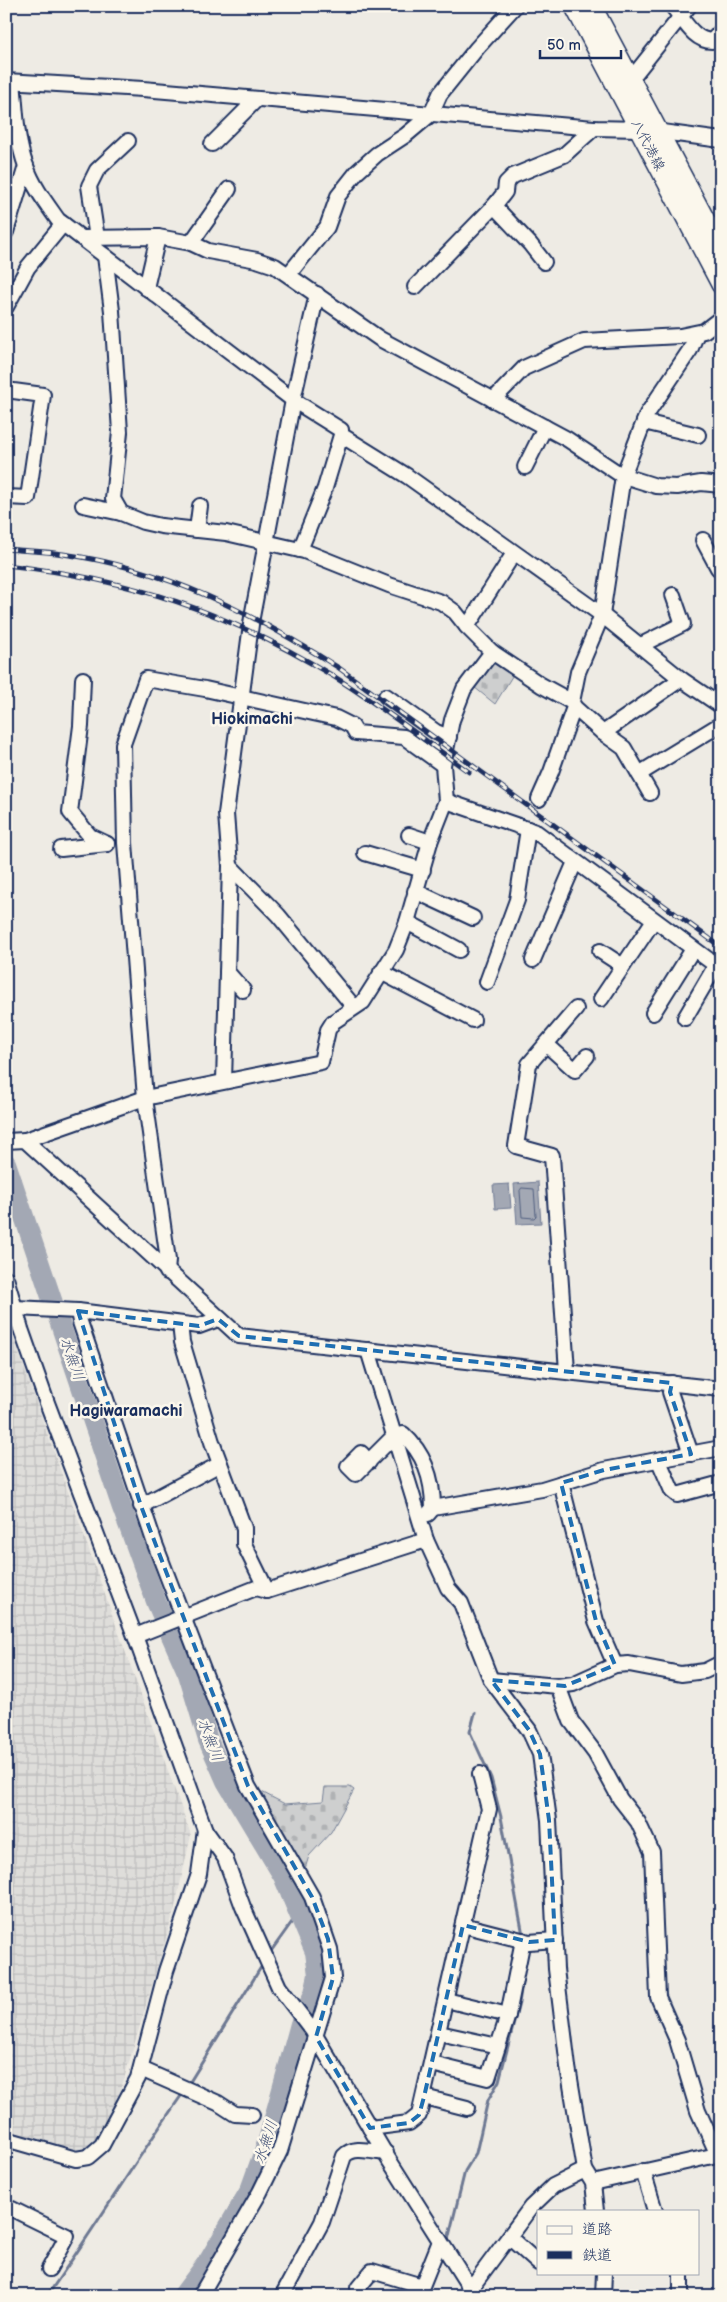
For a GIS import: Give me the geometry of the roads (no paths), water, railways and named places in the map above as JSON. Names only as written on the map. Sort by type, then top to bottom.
[{"type":"main road","name":"八代港線","points":[[574,6],[721,285]]},
{"type":"main road","name":"八代港線","points":[[592,6],[721,249]]},
{"type":"street","points":[[289,274],[327,226],[338,196],[357,172],[377,154],[406,135],[431,114],[440,94],[477,48],[515,6]]},
{"type":"street","points":[[631,79],[681,10]]},
{"type":"street","points":[[681,10],[683,23],[705,41],[712,41],[720,34]]},
{"type":"street","points":[[300,550],[325,488],[342,430],[293,400],[58,220],[39,193],[26,166],[10,81],[142,89],[594,128],[640,129],[721,140]]},
{"type":"street","points":[[212,144],[256,100]]},
{"type":"street","points":[[415,287],[494,206],[505,192],[506,183],[513,176],[564,155],[594,128]]},
{"type":"street","points":[[97,238],[89,186],[97,170],[128,141]]},
{"type":"street","points":[[6,232],[26,166]]},
{"type":"street","points":[[191,243],[229,188]]},
{"type":"street","points":[[494,206],[530,244],[544,262]]},
{"type":"street","points":[[6,307],[28,266],[63,224]]},
{"type":"street","points":[[146,288],[158,237]]},
{"type":"street","points":[[82,238],[158,237],[191,243],[208,251],[257,260],[275,266],[380,339],[545,427],[623,476],[656,486],[677,487],[701,483],[721,484]]},
{"type":"street","points":[[105,256],[112,311],[120,432],[113,499],[121,513]]},
{"type":"street","points":[[224,1081],[230,866],[226,814],[240,698],[266,542],[293,400],[317,294]]},
{"type":"street","points":[[493,400],[524,368],[584,340],[680,336],[704,331],[721,318]]},
{"type":"street","points":[[539,799],[551,772],[573,704],[578,672],[602,615],[623,476],[647,414],[690,350],[696,333]]},
{"type":"street","points":[[6,390],[43,395],[28,498],[6,497]]},
{"type":"street","points":[[644,422],[698,435]]},
{"type":"street","points":[[525,467],[545,427]]},
{"type":"street","points":[[341,434],[407,476],[602,615],[681,679],[721,706]]},
{"type":"street","points":[[82,505],[121,513],[152,524],[226,533],[300,550],[441,602],[455,612],[492,652],[573,704],[603,734],[624,748],[650,793]]},
{"type":"street","points":[[197,530],[200,506]]},
{"type":"street","points":[[703,540],[720,569]]},
{"type":"street","points":[[467,627],[514,553]]},
{"type":"street","points":[[641,645],[683,624],[673,595]]},
{"type":"street","points":[[14,1141],[145,1098],[321,1062],[328,1030],[333,1022],[363,1002],[396,950],[407,922],[430,842],[446,801],[443,765],[449,737],[464,689],[492,652]]},
{"type":"street","points":[[83,679],[81,726],[70,812],[90,836],[107,844]]},
{"type":"street","points":[[167,1272],[168,1260],[145,1098],[125,843],[123,744],[146,679],[205,689],[336,718],[352,726],[356,733],[404,737],[443,765]]},
{"type":"street","points":[[603,734],[681,679]]},
{"type":"street","points":[[386,696],[436,732],[449,737]]},
{"type":"street","points":[[639,774],[721,724]]},
{"type":"street","points":[[446,801],[536,832],[718,967],[684,1018]]},
{"type":"street","points":[[487,982],[517,900],[528,829]]},
{"type":"street","points":[[409,835],[430,842]]},
{"type":"street","points":[[61,849],[125,843]]},
{"type":"street","points":[[365,853],[423,870]]},
{"type":"street","points":[[538,956],[575,862]]},
{"type":"street","points":[[230,866],[278,915],[354,1007]]},
{"type":"street","points":[[415,891],[473,918]]},
{"type":"street","points":[[601,992],[623,966],[654,920]]},
{"type":"street","points":[[407,922],[459,950]]},
{"type":"street","points":[[653,1013],[671,976],[693,949]]},
{"type":"street","points":[[600,950],[623,966]]},
{"type":"street","points":[[227,972],[243,990]]},
{"type":"street","points":[[381,972],[473,1020]]},
{"type":"street","points":[[567,1371],[552,1156],[516,1146],[528,1064],[576,1009]]},
{"type":"street","points":[[546,1044],[576,1070],[587,1056]]},
{"type":"street","points":[[14,1141],[239,1336],[567,1371],[720,1390]]},
{"type":"street","points":[[6,1278],[46,1400],[135,1636],[205,1830],[224,1858],[254,1935],[279,1987],[314,2033],[471,2293],[531,2208],[553,2186],[585,2170]]},
{"type":"street","points":[[15,1308],[74,1310],[199,1326],[218,1319]]},
{"type":"street","points":[[74,1310],[141,1506],[248,1786],[312,1897],[328,1940],[333,1965],[333,1978],[314,2033],[280,2151],[243,2224],[200,2296]]},
{"type":"street","points":[[180,1324],[182,1342],[220,1464],[244,1528],[244,1544],[267,1591]]},
{"type":"street","points":[[368,1350],[426,1540],[448,1588],[461,1603],[491,1680],[529,1730],[540,1754],[549,1820],[556,1969],[568,2067],[585,2170],[593,2183],[596,2210]]},
{"type":"street","points":[[672,1383],[670,1392],[691,1454]]},
{"type":"street","points":[[369,1462],[394,1436],[403,1434],[412,1442],[421,1455],[433,1488],[433,1508]]},
{"type":"street","points":[[420,1522],[433,1508],[542,1489],[604,1470],[721,1448]]},
{"type":"street","points":[[658,1461],[672,1491],[678,1495],[721,1483]]},
{"type":"street","points":[[141,1506],[220,1464]]},
{"type":"street","points":[[561,1483],[596,1621],[615,1665]]},
{"type":"street","points":[[135,1636],[256,1588],[267,1591],[426,1540]]},
{"type":"street","points":[[491,1680],[558,1686],[573,1684],[615,1665],[629,1664],[681,1674],[705,1671],[721,1663]]},
{"type":"street","points":[[558,1686],[571,1721],[595,1753],[620,1799],[638,1822],[652,1852],[658,1997],[677,2040],[698,2111],[719,2154],[593,2183]]},
{"type":"street","points":[[370,2128],[409,2123],[419,2115],[489,1809],[480,1774]]},
{"type":"street","points":[[6,2139],[76,2159],[88,2157],[102,2145],[141,2069],[166,1971],[199,1874],[205,1830]]},
{"type":"street","points":[[463,1925],[523,1940],[555,1940]]},
{"type":"street","points":[[432,2064],[488,2078],[508,2015],[523,1940]]},
{"type":"street","points":[[446,2000],[508,2015]]},
{"type":"street","points":[[439,2033],[498,2046]]},
{"type":"street","points":[[141,2069],[218,2103],[235,2114],[252,2115]]},
{"type":"street","points":[[424,2097],[467,2108]]},
{"type":"street","points":[[282,2296],[322,2222],[344,2156],[349,2150],[355,2149],[386,2153]]},
{"type":"street","points":[[643,2171],[655,2210]]},
{"type":"street","points":[[6,2206],[67,2236],[49,2269]]},
{"type":"street","points":[[509,2237],[537,2262]]},
{"type":"street","points":[[358,2288],[372,2271],[402,2282],[422,2286],[440,2241]]},
{"type":"street","points":[[603,2296],[604,2274]]},
{"type":"street","points":[[681,2274],[681,2296]]},
{"type":"water","points":[[538,1182],[541,1223],[517,1224],[514,1184]]},
{"type":"water","points":[[509,1184],[511,1208],[495,1209],[493,1185]]},
{"type":"waterway","name":"水無川","points":[[6,1163],[121,1505],[157,1604],[188,1674],[208,1740],[226,1781],[283,1876],[315,1952],[318,1975],[314,1993],[300,2024],[268,2140],[250,2190],[209,2260],[182,2296]]},
{"type":"waterway","points":[[475,1713],[470,1732],[491,1778],[501,1817],[523,1935]]},
{"type":"waterway","points":[[269,1954],[299,1912]]},
{"type":"waterway","points":[[447,2244],[465,2171],[476,2153],[488,2100],[499,2081],[519,2003],[525,1963]]},
{"type":"waterway","points":[[188,2085],[263,1964]]},
{"type":"waterway","points":[[47,2296],[183,2093]]},
{"type":"waterway","points":[[426,2296],[430,2284]]},
{"type":"railway","points":[[6,549],[63,554],[137,570],[207,596],[274,629],[339,668],[721,947]]},
{"type":"railway","points":[[6,565],[51,571],[136,589],[176,601],[254,633],[333,676],[469,772]]},
{"type":"district","name":"Hiokimachi","points":[[252,719]]},
{"type":"district","name":"Hagiwaramachi","points":[[126,1411]]}]
